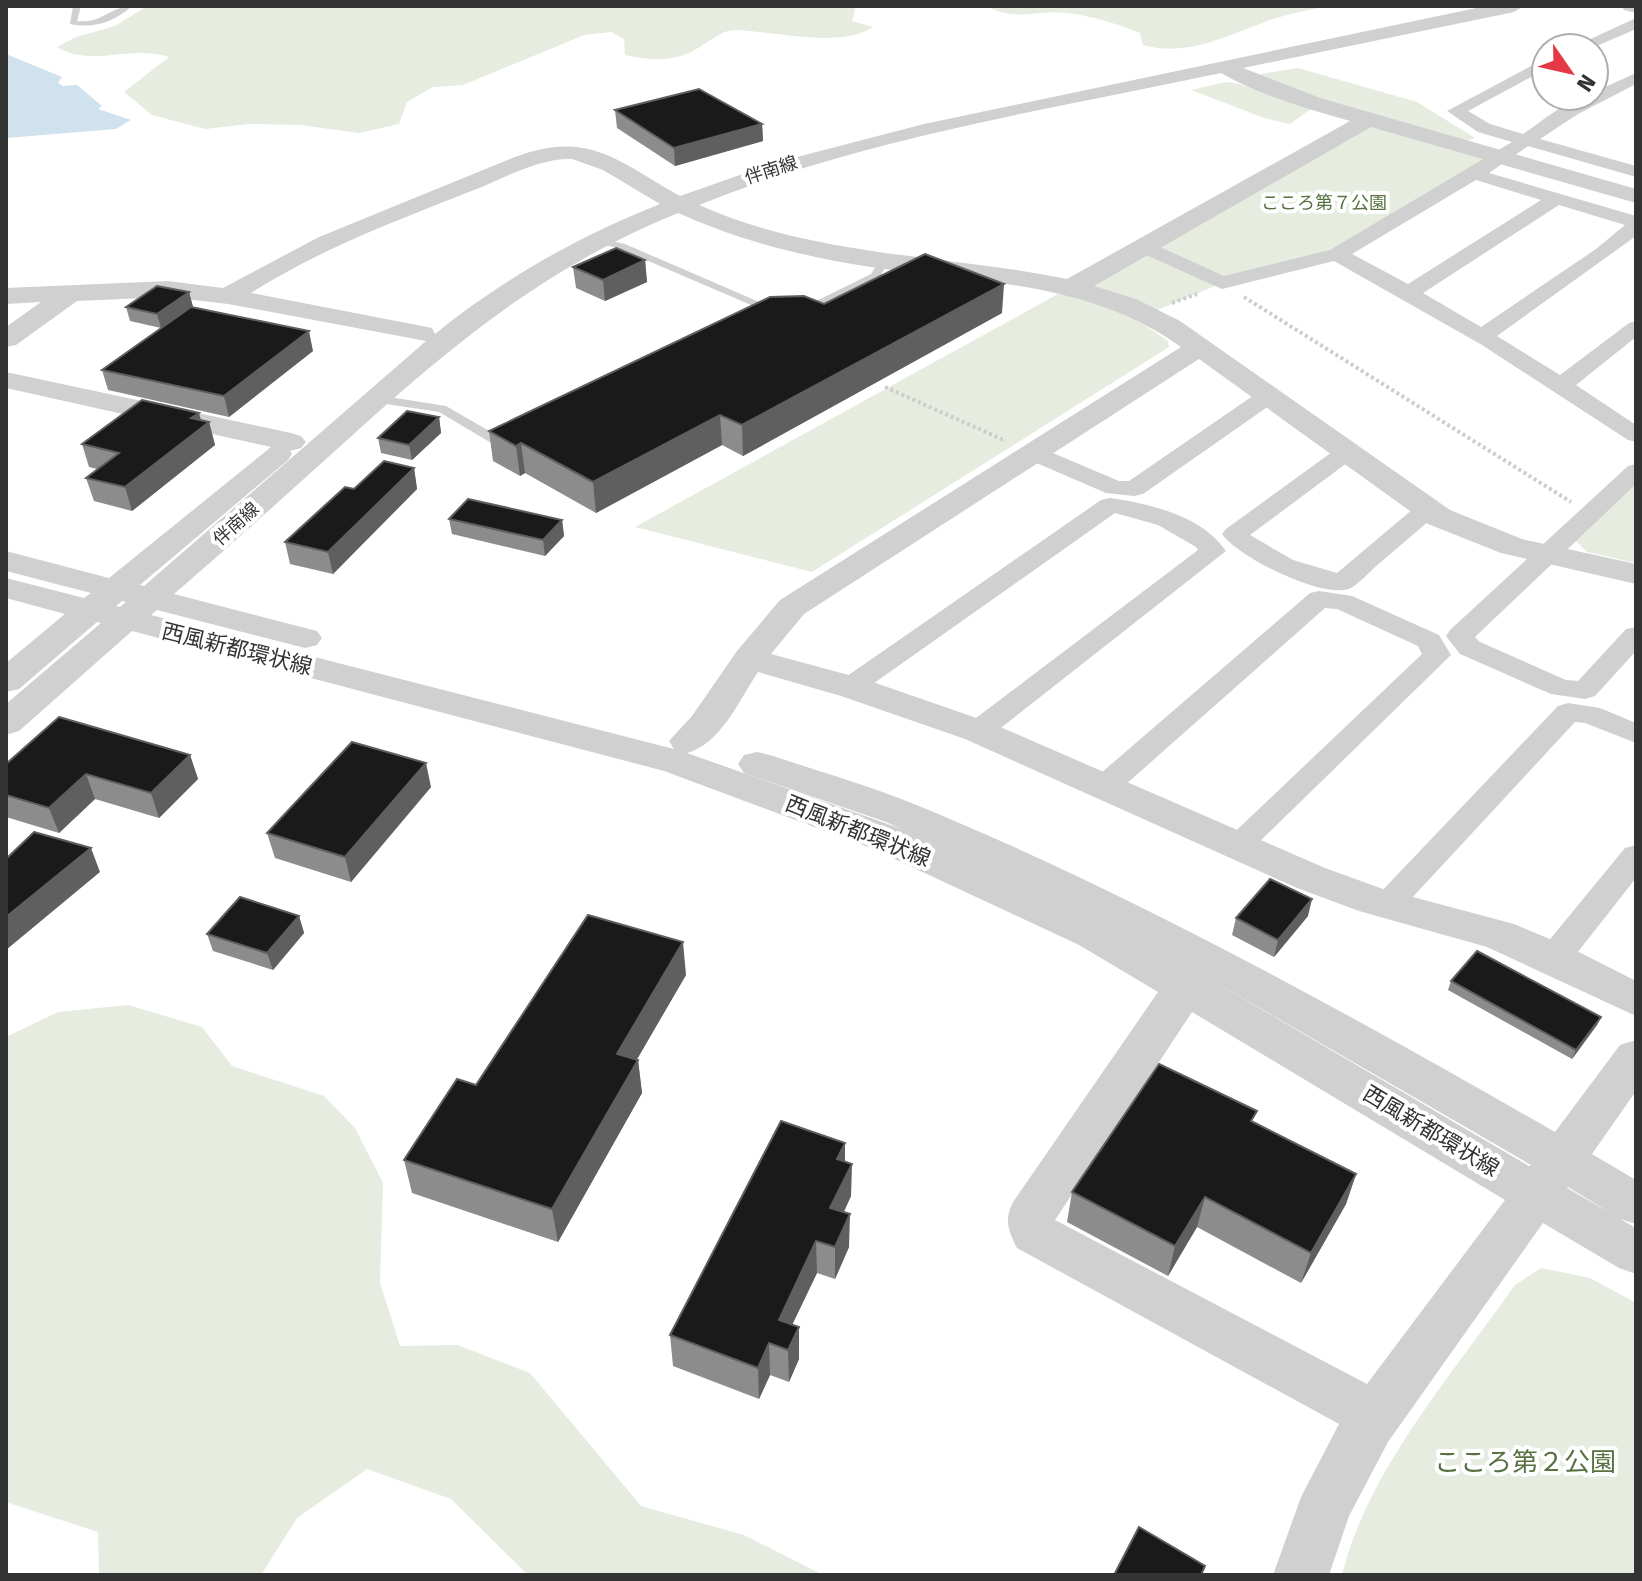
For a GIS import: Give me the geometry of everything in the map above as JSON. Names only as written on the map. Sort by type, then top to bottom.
[{"type":"street","name":"伴南線","points":[[120,604],[377,399],[445,338],[516,288],[725,170],[808,145],[1481,6]]},
{"type":"street","name":"伴南線","points":[[120,604],[291,442],[422,334],[497,279],[600,221],[873,140],[1514,6]]},
{"type":"street","points":[[1610,34],[1636,23]]},
{"type":"street","points":[[1224,66],[1247,79],[1312,103],[1636,196]]},
{"type":"street","points":[[1530,72],[1456,111],[1484,128],[1636,172]]},
{"type":"street","points":[[1142,246],[1222,283],[1337,254],[1474,174],[1572,110],[1636,78]]},
{"type":"street","points":[[1071,288],[1369,119]]},
{"type":"street","points":[[1605,163],[1626,150]]},
{"type":"street","points":[[228,296],[261,273],[297,256],[540,155],[573,152],[591,156],[670,200],[779,242],[884,261],[1071,288],[1114,299],[1148,314],[1199,347],[1428,509],[1486,538],[1636,574]]},
{"type":"street","points":[[1474,174],[1636,224]]},
{"type":"street","points":[[1410,292],[1557,198]]},
{"type":"street","points":[[1482,336],[1603,253],[1636,224]]},
{"type":"street","points":[[1337,254],[1410,292],[1562,385],[1636,435]]},
{"type":"street","points":[[6,296],[168,289],[228,296],[422,334]]},
{"type":"street","points":[[6,339],[74,291]]},
{"type":"street","points":[[1562,385],[1636,327]]},
{"type":"street","points":[[687,741],[705,724],[749,659],[792,607],[1199,347]]},
{"type":"street","points":[[6,380],[291,442]]},
{"type":"street","points":[[1033,453],[1115,488],[1134,489],[1268,396]]},
{"type":"street","points":[[1347,452],[1235,534],[1244,546],[1320,580],[1342,582],[1428,509]]},
{"type":"street","points":[[1636,471],[1460,636],[1470,648],[1561,688],[1585,690],[1636,635]]},
{"type":"street","points":[[850,687],[1110,505],[1133,508],[1203,537],[1213,551],[978,731]]},
{"type":"street","name":"西風新都環状線","points":[[6,561],[120,604],[463,705],[676,762],[885,838],[1094,934],[1549,1177],[1636,1204]]},
{"type":"street","name":"西風新都環状線","points":[[6,588],[120,604],[481,683],[687,741],[898,812],[1096,902],[1212,960],[1549,1177],[1636,1253]]},
{"type":"street","points":[[1105,786],[1319,599],[1343,602],[1429,641],[1437,655],[1237,845]]},
{"type":"street","points":[[6,681],[120,604]]},
{"type":"street","points":[[6,723],[120,604]]},
{"type":"street","points":[[749,659],[850,687],[978,731],[1331,886],[1387,905],[1499,935],[1554,958],[1636,1000]]},
{"type":"street","points":[[1387,905],[1568,712],[1590,714],[1636,734]]},
{"type":"street","points":[[1554,958],[1636,856]]},
{"type":"street","points":[[1192,989],[1171,1005],[1030,1217],[1034,1233],[1375,1416]]},
{"type":"street","points":[[1301,1575],[1310,1538],[1336,1477],[1375,1416],[1636,1057]]},
{"type":"lane","points":[[77,6],[72,19],[82,24],[103,22],[128,6]]},
{"type":"lane","points":[[599,241],[621,246],[774,311]]},
{"type":"lane","points":[[756,314],[808,310],[875,276],[884,261]]},
{"type":"lane","points":[[377,399],[442,409],[497,441],[525,428]]},
{"type":"path","points":[[1148,314],[1222,283],[1589,514]]},
{"type":"path","points":[[885,387],[1033,453]]},
{"type":"green space","points":[[147,6],[856,6],[852,21],[873,27],[844,37],[826,38],[735,30],[718,35],[691,52],[658,59],[625,55],[624,39],[611,32],[584,35],[463,85],[433,87],[407,102],[399,124],[359,133],[300,125],[249,124],[205,129],[152,115],[124,92],[169,57],[140,53],[84,56],[57,47],[76,37],[115,26]]},
{"type":"green space","points":[[1328,6],[1280,17],[1209,42],[1176,49],[1143,45],[1140,33],[1086,16],[1056,12],[1009,14],[988,7]]},
{"type":"green space","name":"こころ第７公園","points":[[1298,68],[1417,102],[1475,138],[1461,143],[1497,157],[1337,254],[1222,283],[1148,314],[1071,288],[1368,120],[1261,84],[1261,74]]},
{"type":"green space","points":[[1226,82],[1312,108],[1290,124],[1264,118],[1191,90]]},
{"type":"green space","points":[[1058,294],[1116,310],[1168,341],[1169,347],[812,572],[635,527]]},
{"type":"green space","points":[[1636,480],[1636,563],[1587,552],[1575,540]]},
{"type":"green space","points":[[128,1005],[202,1027],[232,1066],[324,1096],[355,1128],[383,1183],[380,1283],[400,1346],[457,1345],[530,1373],[641,1506],[744,1535],[823,1575],[528,1575],[451,1499],[367,1469],[297,1518],[261,1575],[99,1575],[98,1532],[6,1502],[6,1037],[58,1012]]},
{"type":"green space","name":"こころ第２公園","points":[[1541,1268],[1590,1278],[1636,1303],[1636,1575],[1342,1575],[1354,1536],[1371,1498],[1415,1424],[1515,1285]]},
{"type":"water","points":[[6,54],[62,77],[58,83],[63,86],[77,85],[102,106],[98,109],[131,120],[116,129],[6,138]]},
{"type":"building","points":[[699,89],[762,124],[674,148],[615,110]]},
{"type":"building","points":[[616,248],[645,260],[603,280],[573,267]]},
{"type":"building","points":[[925,254],[1004,284],[742,425],[720,415],[593,482],[521,443],[516,446],[489,431],[770,297],[804,296],[824,304]]},
{"type":"building","points":[[157,286],[189,292],[157,314],[126,307]]},
{"type":"building","points":[[191,307],[309,331],[224,396],[102,370]]},
{"type":"building","points":[[142,400],[199,413],[191,418],[209,422],[125,487],[86,478],[119,453],[82,444]]},
{"type":"building","points":[[407,411],[439,417],[409,445],[378,438]]},
{"type":"building","points":[[384,461],[414,468],[328,552],[285,542],[345,487],[354,489]]},
{"type":"building","points":[[468,499],[562,520],[543,540],[449,519]]},
{"type":"building","points":[[59,717],[190,755],[151,793],[86,774],[49,808],[6,795],[6,764]]},
{"type":"building","points":[[352,742],[426,763],[345,857],[267,833]]},
{"type":"building","points":[[34,832],[91,848],[6,917],[6,859]]},
{"type":"building","points":[[1270,879],[1312,899],[1278,940],[1236,918]]},
{"type":"building","points":[[240,897],[299,916],[267,953],[207,934]]},
{"type":"building","points":[[588,915],[683,942],[617,1054],[638,1060],[552,1209],[404,1160],[457,1079],[476,1085]]},
{"type":"building","points":[[1477,951],[1601,1017],[1576,1050],[1451,981]]},
{"type":"building","points":[[1159,1064],[1257,1111],[1251,1121],[1356,1174],[1311,1253],[1205,1197],[1175,1246],[1072,1192]]},
{"type":"building","points":[[781,1121],[845,1143],[837,1159],[852,1164],[830,1208],[850,1214],[835,1247],[816,1241],[779,1320],[799,1327],[788,1350],[769,1343],[758,1368],[670,1335]]},
{"type":"building","points":[[1139,1527],[1205,1566],[1201,1575],[1114,1575]]}]
